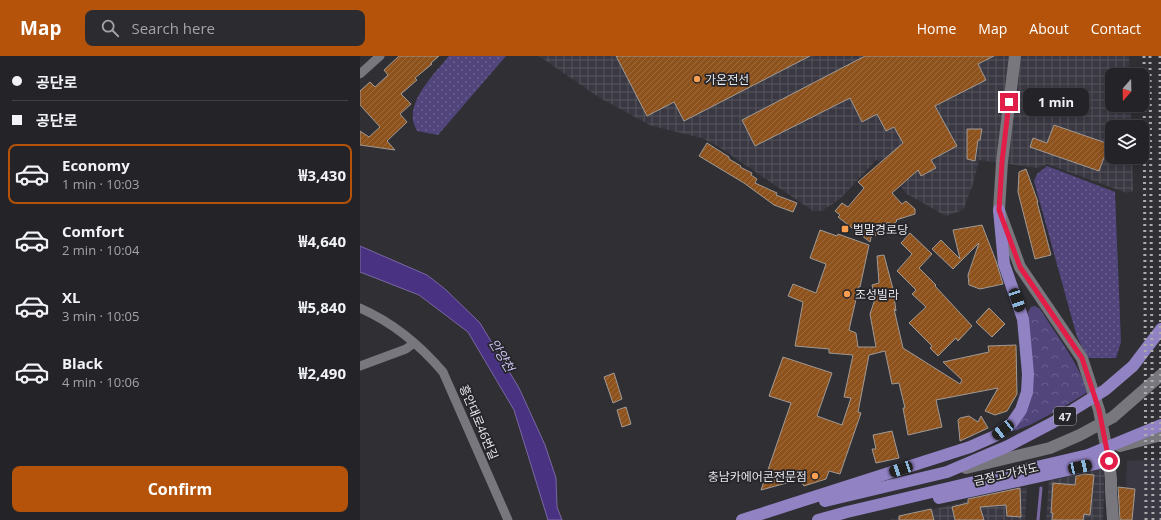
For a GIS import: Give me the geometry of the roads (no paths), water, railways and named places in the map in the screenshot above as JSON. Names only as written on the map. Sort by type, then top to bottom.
[{"type":"main road","points":[[742,520],[970,447],[994,436],[1012,423],[1020,410],[1027,392],[1028,374],[1023,319],[1004,264],[999,210]]},
{"type":"main road","name":"47","points":[[745,520],[947,472],[1008,446],[1052,424],[1105,390],[1133,366],[1161,329]]},
{"type":"main road","name":"금정고가차도","points":[[844,516],[1088,455],[1161,425]]},
{"type":"main road","points":[[818,520],[844,516],[1109,461]]},
{"type":"street","points":[[360,74],[380,56]]},
{"type":"street","points":[[1015,56],[1002,162],[999,210],[1020,267],[1082,358],[1099,410],[1109,461],[1113,520]]},
{"type":"street","name":"흥안대로46번길","points":[[360,308],[401,332],[443,372],[508,520]]},
{"type":"street","points":[[360,366],[406,349],[414,343]]},
{"type":"street","points":[[947,472],[1050,448],[1080,435],[1113,417],[1161,374]]},
{"type":"street","points":[[1088,455],[1161,435]]},
{"type":"waterway","points":[[1038,520],[1041,488]]},
{"type":"railway","points":[[1144,56],[1146,520]]},
{"type":"railway","points":[[1150,56],[1153,520]]},
{"type":"railway","points":[[1160,56],[1161,520]]},
{"type":"place","name":"가온전선","points":[[697,79]]},
{"type":"place","name":"벌말경로당","points":[[845,229]]},
{"type":"place","name":"조성빌라","points":[[847,294]]},
{"type":"place","name":"충남카에어콘전문점","points":[[815,476]]},
{"type":"water label","name":"안양천","points":[[502,355]]}]
